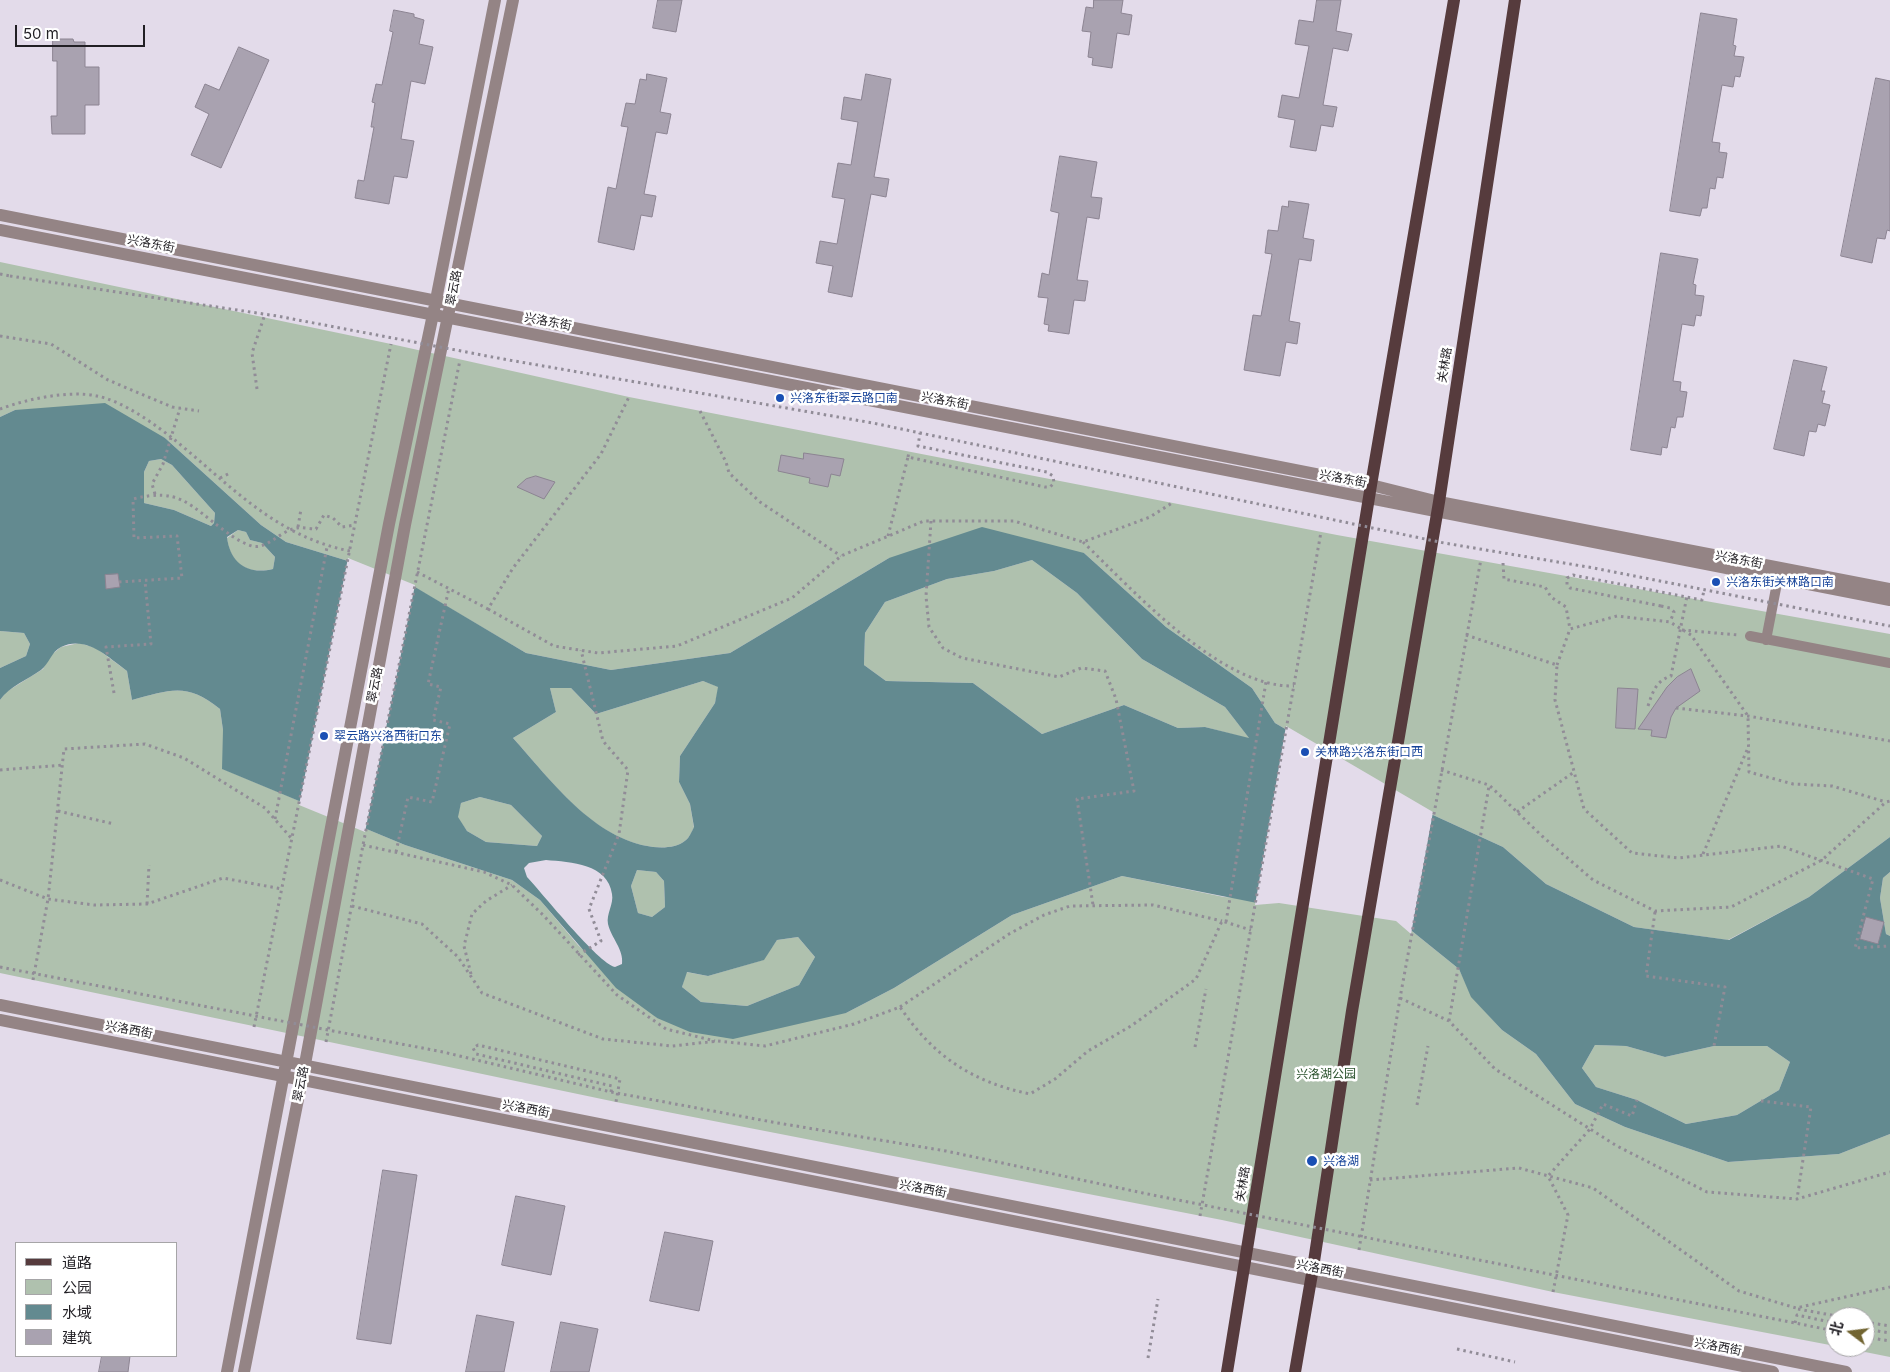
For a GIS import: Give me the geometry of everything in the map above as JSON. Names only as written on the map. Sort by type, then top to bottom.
[{"type":"main road","points":[[1370,499],[1454,0]]},
{"type":"main road","name":"关林路","points":[[1313,1268],[1352,1011],[1438,507],[1515,0]]},
{"type":"main road","name":"关林路","points":[[1227,1372],[1370,499]]},
{"type":"main road","points":[[1294,1372],[1313,1268]]},
{"type":"street","name":"翠云路","points":[[226,1372],[389,524],[433,315],[495,0]]},
{"type":"street","name":"翠云路","points":[[244,1372],[305,1064],[344,843],[405,525],[513,0]]},
{"type":"street","name":"兴洛东街","points":[[0,215],[1371,485],[1438,507],[1890,600]]},
{"type":"street","name":"兴洛东街","points":[[0,230],[1370,499],[1438,507],[1890,589]]},
{"type":"street","name":"兴洛西街","points":[[0,1005],[305,1064],[1313,1268],[1846,1372]]},
{"type":"street","name":"兴洛西街","points":[[0,1020],[302,1078],[1244,1268],[1772,1372]]},
{"type":"lane","points":[[1766,640],[1778,578]]},
{"type":"lane","points":[[1750,636],[1890,663]]},
{"type":"path","points":[[0,274],[287,318],[920,433],[1444,543],[1594,568],[1890,626]]},
{"type":"path","points":[[257,389],[252,353],[264,317]]},
{"type":"path","points":[[0,336],[51,344],[108,380],[172,407],[199,411]]},
{"type":"path","points":[[254,1027],[391,344]]},
{"type":"path","points":[[326,1042],[363,845],[460,360]]},
{"type":"path","points":[[0,409],[52,396],[97,396],[128,409],[156,424],[249,503],[286,531],[327,546],[350,551]]},
{"type":"path","points":[[488,609],[513,568],[601,454],[629,397]]},
{"type":"path","points":[[155,494],[152,484],[163,464],[180,408]]},
{"type":"path","points":[[700,411],[726,462],[729,473],[760,502],[841,556]]},
{"type":"path","points":[[908,457],[1045,487],[1050,487],[1054,483],[1053,476],[1047,472],[918,446],[920,433]]},
{"type":"path","points":[[888,536],[909,452]]},
{"type":"path","points":[[220,478],[230,473]]},
{"type":"path","points":[[119,582],[182,578],[177,536],[134,538],[133,499],[148,495],[177,496],[232,536],[247,544],[260,547],[286,531],[298,527],[316,529],[324,515],[333,518],[342,527],[355,525]]},
{"type":"path","points":[[1083,542],[1150,517],[1172,503]]},
{"type":"path","points":[[298,527],[301,510]]},
{"type":"path","points":[[417,572],[554,646],[598,653],[677,646],[792,598],[841,556],[924,521],[1014,521],[1083,542],[1182,634],[1231,669],[1253,680],[1294,686]]},
{"type":"path","points":[[931,521],[926,596],[929,627],[943,648],[962,658],[1059,677],[1081,668],[1105,671],[1116,699],[1134,791],[1078,800],[1093,905]]},
{"type":"path","points":[[1200,1216],[1321,532]]},
{"type":"path","points":[[275,820],[327,546]]},
{"type":"path","points":[[1359,1250],[1400,998],[1481,559]]},
{"type":"path","points":[[1503,564],[1504,578],[1545,586],[1551,597],[1566,607],[1570,629],[1557,666],[1555,700],[1584,809],[1632,853],[1680,858],[1781,846],[1873,879],[1855,948],[1890,946]]},
{"type":"path","points":[[1670,622],[1674,612],[1670,608],[1570,588],[1567,585],[1567,578],[1573,576],[1702,600],[1704,590]]},
{"type":"path","points":[[114,693],[106,647],[151,644],[145,580]]},
{"type":"path","points":[[396,852],[408,797],[432,802],[450,724],[433,720],[441,687],[428,684],[449,588]]},
{"type":"path","points":[[1648,706],[1656,686],[1662,679],[1672,676],[1687,596]]},
{"type":"path","points":[[1570,629],[1617,616],[1670,622],[1691,635],[1748,716],[1749,772],[1792,784],[1832,786],[1888,802]]},
{"type":"path","points":[[1682,630],[1750,636]]},
{"type":"path","points":[[1466,635],[1557,666]]},
{"type":"path","points":[[578,955],[601,941],[589,909],[600,875],[618,834],[628,770],[603,741],[600,722],[581,650]]},
{"type":"path","points":[[1226,922],[1266,682]]},
{"type":"path","points":[[1676,708],[1748,716],[1890,741]]},
{"type":"path","points":[[33,980],[48,898],[64,749],[145,744],[184,758],[265,808],[292,839]]},
{"type":"path","points":[[1703,855],[1749,747]]},
{"type":"path","points":[[0,770],[63,765]]},
{"type":"path","points":[[1441,770],[1489,786],[1593,880],[1655,911],[1731,907],[1822,860],[1888,802]]},
{"type":"path","points":[[1517,812],[1574,772]]},
{"type":"path","points":[[1449,1021],[1489,786]]},
{"type":"path","points":[[58,811],[114,824]]},
{"type":"path","points":[[363,845],[484,872],[512,885],[544,916],[578,955],[618,995],[666,1029],[718,1041],[764,1046],[854,1024],[900,1007],[954,968],[1044,915],[1070,906],[1152,905],[1226,922],[1250,930]]},
{"type":"path","points":[[147,904],[148,865]]},
{"type":"path","points":[[0,880],[48,898],[94,905],[147,904],[224,878],[282,889]]},
{"type":"path","points":[[472,977],[464,946],[472,914],[486,901],[512,885]]},
{"type":"path","points":[[352,906],[422,924],[458,957],[482,993],[603,1039],[672,1046],[718,1041]]},
{"type":"path","points":[[1655,911],[1646,976],[1725,987],[1714,1046]]},
{"type":"path","points":[[900,1007],[910,1021],[948,1061],[999,1088],[1030,1094],[1055,1079],[1088,1051],[1131,1026],[1196,979],[1222,921]]},
{"type":"path","points":[[0,967],[443,1052],[612,1092],[772,1122],[946,1151],[1153,1195],[1825,1328]]},
{"type":"path","points":[[1195,1047],[1206,988]]},
{"type":"path","points":[[1400,998],[1449,1021],[1495,1069],[1617,1146],[1707,1192],[1797,1199],[1890,1172]]},
{"type":"path","points":[[612,1092],[612,1086],[476,1054],[473,1048],[478,1045],[620,1079],[616,1102]]},
{"type":"path","points":[[1417,1105],[1428,1046]]},
{"type":"path","points":[[1548,1176],[1590,1129],[1603,1104],[1632,1116],[1637,1100]]},
{"type":"path","points":[[1761,1101],[1811,1107],[1797,1199]]},
{"type":"path","points":[[1370,1180],[1519,1168],[1593,1188],[1739,1291],[1796,1308],[1825,1314]]},
{"type":"path","points":[[1548,1176],[1568,1215],[1553,1292]]},
{"type":"path","points":[[1796,1308],[1890,1288]]},
{"type":"path","points":[[1148,1358],[1158,1299]]},
{"type":"path","points":[[1795,1323],[1797,1316],[1825,1321]]},
{"type":"path","points":[[1875,1324],[1890,1326]]},
{"type":"path","points":[[1875,1331],[1890,1333]]},
{"type":"path","points":[[1875,1338],[1890,1342]]},
{"type":"path","points":[[1457,1349],[1515,1362]]},
{"type":"green space","points":[[0,262],[391,344],[629,397],[1337,535],[1890,634],[1890,837],[1809,897],[1728,940],[1634,927],[1546,884],[1503,847],[1433,815],[1275,723],[1252,688],[1166,627],[1084,553],[889,558],[730,653],[611,670],[526,653],[414,587],[348,561],[286,542],[261,525],[165,438],[15,410],[0,417]]},
{"type":"green space","points":[[161,459],[172,465],[215,513],[214,523],[211,526],[174,510],[144,503],[144,472],[149,461]]},
{"type":"green space","points":[[238,530],[246,532],[250,540],[262,543],[275,557],[273,569],[248,569],[236,561],[232,555],[227,538]]},
{"type":"green space","points":[[1032,560],[1077,593],[1142,659],[1225,707],[1250,739],[1205,727],[1178,728],[1124,705],[1042,734],[973,683],[886,681],[864,665],[865,633],[885,602],[947,579],[994,571]]},
{"type":"green space","points":[[0,631],[24,633],[30,644],[26,656],[0,668]]},
{"type":"green space","name":"兴洛湖公园","points":[[79,643],[96,648],[127,671],[132,700],[157,693],[178,691],[197,695],[220,709],[223,730],[223,769],[405,845],[512,880],[540,900],[578,945],[657,1018],[846,1013],[894,988],[1012,915],[1122,876],[1224,897],[1280,901],[1397,919],[1459,969],[1472,997],[1502,1030],[1536,1054],[1575,1104],[1625,1127],[1728,1162],[1839,1154],[1890,1134],[1890,1357],[1875,1354],[1875,1307],[1825,1307],[1825,1344],[1553,1292],[1222,1220],[616,1102],[0,973],[0,700],[6,692],[43,669],[50,656],[61,647]]},
{"type":"green space","points":[[703,681],[719,687],[715,703],[680,756],[679,782],[690,804],[694,828],[687,839],[674,846],[653,847],[631,842],[611,833],[574,805],[513,738],[556,712],[550,688],[571,688],[596,714]]},
{"type":"green space","points":[[480,797],[511,805],[542,836],[537,846],[486,842],[467,831],[457,817],[461,803]]},
{"type":"green space","points":[[637,870],[656,872],[664,881],[665,907],[652,917],[638,913],[631,886]]},
{"type":"green space","points":[[1890,872],[1890,936],[1886,934],[1880,898],[1883,878]]},
{"type":"green space","points":[[798,937],[815,957],[799,985],[747,1006],[701,1002],[682,987],[686,972],[708,976],[763,960],[777,940]]},
{"type":"green space","points":[[1595,1045],[1626,1046],[1665,1057],[1714,1046],[1767,1046],[1790,1062],[1779,1090],[1737,1115],[1686,1124],[1637,1100],[1596,1087],[1582,1068]]},
{"type":"water","points":[[105,403],[165,438],[261,525],[286,542],[348,561],[415,587],[526,653],[611,670],[730,653],[889,558],[982,527],[1084,553],[1166,627],[1252,688],[1275,723],[1433,815],[1503,847],[1546,884],[1634,927],[1729,940],[1809,897],[1890,837],[1890,872],[1883,878],[1880,898],[1886,934],[1890,936],[1890,1134],[1839,1154],[1728,1162],[1625,1127],[1575,1104],[1536,1054],[1502,1030],[1471,997],[1459,969],[1397,919],[1298,903],[1257,903],[1122,876],[1012,915],[894,988],[846,1013],[733,1039],[690,1032],[657,1018],[616,988],[540,900],[512,880],[405,845],[222,769],[223,730],[220,709],[208,700],[187,692],[168,691],[132,700],[127,671],[96,649],[79,644],[70,644],[58,649],[41,670],[14,687],[0,700],[0,668],[26,656],[30,644],[24,633],[0,631],[0,417],[15,410]],"holes":[[[161,459],[172,465],[215,513],[214,523],[211,526],[174,510],[144,503],[144,472],[149,461]],[[238,530],[246,532],[250,540],[262,543],[275,557],[273,569],[255,570],[241,565],[232,554],[227,537]],[[1032,560],[1077,593],[1142,659],[1225,707],[1249,738],[1205,727],[1178,728],[1124,705],[1042,734],[973,683],[886,681],[864,665],[865,633],[885,602],[947,579],[994,571]],[[703,681],[718,687],[715,703],[680,756],[679,782],[690,804],[694,827],[682,843],[674,846],[653,847],[631,842],[611,833],[592,820],[558,789],[513,738],[556,712],[550,688],[571,688],[596,714]],[[480,797],[511,805],[542,836],[537,846],[486,842],[467,831],[458,817],[461,803]],[[546,860],[587,866],[604,876],[612,894],[608,924],[621,953],[622,964],[615,967],[596,954],[527,877],[524,868],[529,863]],[[637,870],[656,872],[664,881],[665,907],[652,917],[638,913],[631,886]],[[798,937],[815,957],[799,985],[747,1006],[701,1002],[682,987],[687,972],[708,976],[764,960],[777,940]],[[1595,1045],[1626,1046],[1665,1057],[1714,1046],[1767,1046],[1790,1062],[1779,1090],[1737,1115],[1686,1124],[1637,1100],[1596,1087],[1582,1068]]]},
{"type":"pier","points":[[348,558],[415,585],[365,832],[299,805]]},
{"type":"pier","points":[[1286,726],[1433,812],[1411,934],[1396,921],[1279,903],[1255,905]]},
{"type":"building","points":[[658,0],[682,0],[676,32],[653,28]]},
{"type":"building","points":[[1094,0],[1123,0],[1121,13],[1132,15],[1129,35],[1117,33],[1112,68],[1092,65],[1093,58],[1088,57],[1091,32],[1082,31],[1086,7],[1093,8]]},
{"type":"building","points":[[1317,0],[1341,0],[1336,31],[1352,34],[1348,51],[1333,48],[1323,105],[1337,107],[1333,127],[1321,125],[1316,151],[1290,147],[1295,120],[1278,117],[1282,95],[1299,98],[1309,46],[1295,44],[1299,20],[1313,22]]},
{"type":"building","points":[[394,10],[414,14],[414,17],[424,20],[419,44],[433,47],[425,84],[411,81],[401,139],[414,141],[407,178],[394,176],[389,204],[355,198],[358,180],[364,181],[374,127],[371,127],[375,103],[372,102],[376,84],[382,85],[393,32],[390,31]]},
{"type":"building","points":[[1701,13],[1737,19],[1733,45],[1736,46],[1734,56],[1744,57],[1740,77],[1735,76],[1733,87],[1722,85],[1712,142],[1720,143],[1719,152],[1727,153],[1723,178],[1717,177],[1715,189],[1710,188],[1707,208],[1702,208],[1700,216],[1670,211]]},
{"type":"building","points":[[53,39],[73,39],[74,42],[85,42],[85,67],[99,67],[99,105],[85,105],[85,134],[52,134],[51,116],[57,116],[57,61],[53,61]]},
{"type":"building","points":[[239,47],[269,60],[221,168],[191,155],[209,114],[195,107],[205,84],[219,90]]},
{"type":"building","points":[[647,74],[667,78],[660,112],[671,114],[667,134],[656,132],[644,194],[656,196],[652,217],[641,215],[634,250],[598,242],[608,187],[616,189],[628,127],[621,126],[626,103],[635,104],[640,79],[646,80]]},
{"type":"building","points":[[866,74],[891,79],[874,177],[889,179],[886,197],[871,194],[852,297],[828,292],[833,266],[816,263],[820,241],[837,244],[845,199],[832,197],[838,163],[851,165],[858,122],[841,119],[844,97],[861,100]]},
{"type":"building","points":[[1876,78],[1890,81],[1890,231],[1887,230],[1885,239],[1877,238],[1872,263],[1841,256]]},
{"type":"building","points":[[1060,156],[1097,162],[1091,197],[1102,198],[1099,219],[1087,217],[1077,280],[1088,281],[1085,301],[1074,300],[1069,334],[1048,331],[1049,325],[1044,324],[1048,298],[1038,297],[1042,273],[1049,275],[1059,213],[1051,211]]},
{"type":"building","points":[[1289,201],[1309,204],[1303,238],[1314,240],[1311,261],[1299,259],[1289,321],[1300,323],[1297,344],[1286,342],[1280,376],[1244,370],[1253,315],[1261,316],[1272,254],[1265,253],[1268,230],[1278,231],[1282,206],[1288,207]]},
{"type":"building","points":[[1661,253],[1698,259],[1693,284],[1696,285],[1695,295],[1704,296],[1701,316],[1696,315],[1694,326],[1682,324],[1673,381],[1681,382],[1680,391],[1687,392],[1683,417],[1677,417],[1675,428],[1671,427],[1667,448],[1662,447],[1661,455],[1631,450]]},
{"type":"building","points":[[1794,360],[1827,367],[1821,391],[1825,391],[1822,403],[1830,405],[1825,426],[1818,424],[1816,432],[1809,431],[1804,456],[1774,449]]},
{"type":"building","points":[[804,453],[844,459],[840,476],[831,474],[828,487],[809,483],[810,478],[778,471],[781,455],[803,459]]},
{"type":"building","points":[[536,476],[555,482],[544,499],[517,487],[526,479]]},
{"type":"building","points":[[118,574],[120,587],[106,589],[105,575]]},
{"type":"building","points":[[1691,669],[1700,691],[1676,708],[1671,717],[1666,738],[1651,736],[1652,730],[1638,729],[1667,687],[1677,677]]},
{"type":"building","points":[[1618,688],[1638,689],[1635,729],[1616,728]]},
{"type":"building","points":[[1866,917],[1884,922],[1878,944],[1860,939]]},
{"type":"building","points":[[383,1170],[417,1175],[391,1344],[357,1339]]},
{"type":"building","points":[[516,1196],[565,1206],[551,1275],[502,1265]]},
{"type":"building","points":[[665,1232],[713,1241],[699,1311],[650,1301]]},
{"type":"building","points":[[477,1315],[514,1322],[504,1372],[466,1372]]},
{"type":"building","points":[[561,1322],[598,1329],[589,1372],[551,1372]]},
{"type":"building","points":[[102,1357],[130,1357],[128,1372],[99,1372]]},
{"type":"place","name":"兴洛东街翠云路口南","points":[[780,398]]},
{"type":"place","name":"兴洛东街关林路口南","points":[[1716,582]]},
{"type":"place","name":"翠云路兴洛西街口东","points":[[324,736]]},
{"type":"place","name":"关林路兴洛东街口西","points":[[1305,752]]},
{"type":"place","name":"兴洛湖","points":[[1312,1161]]}]
